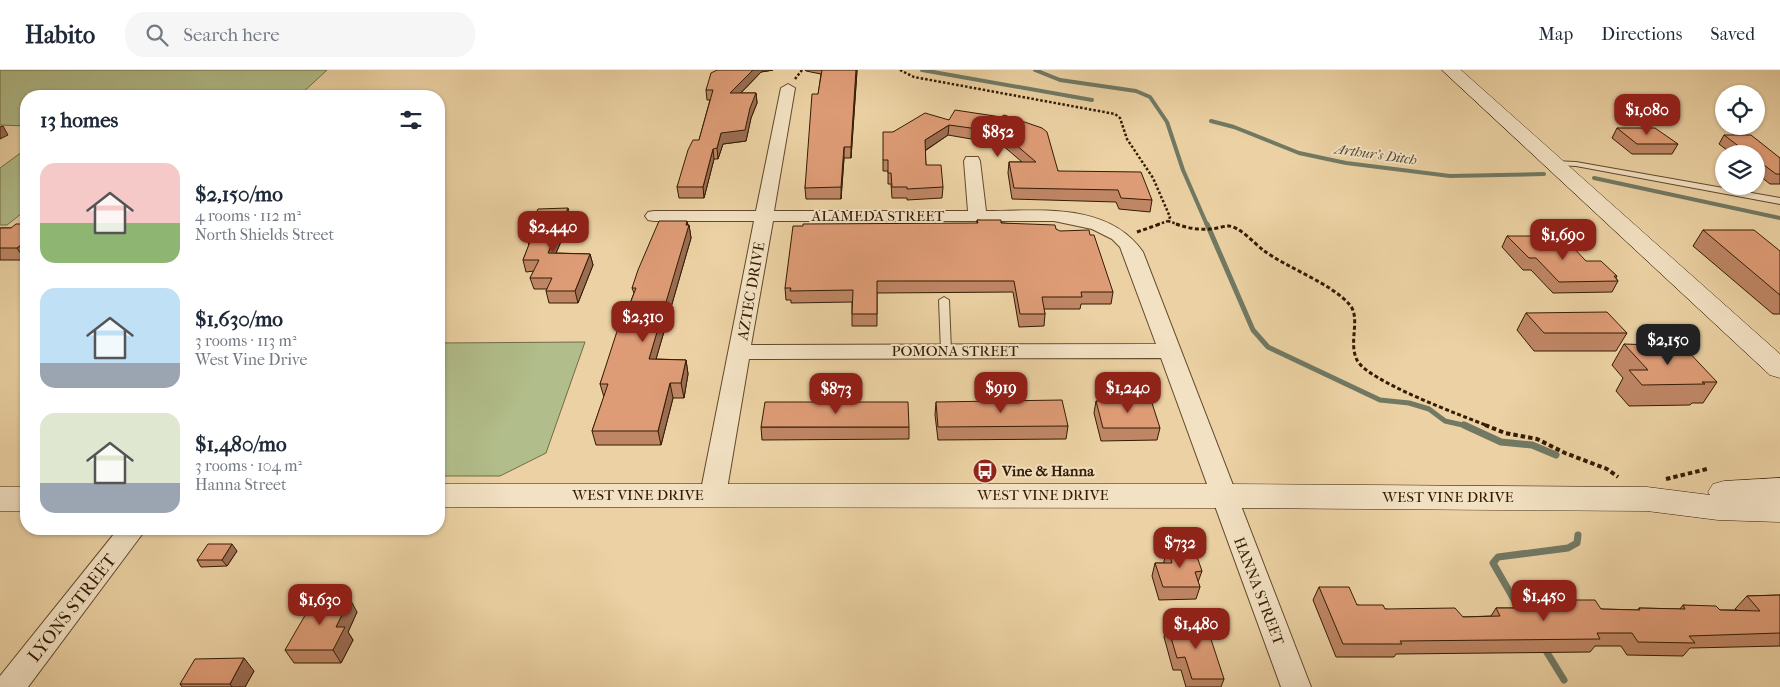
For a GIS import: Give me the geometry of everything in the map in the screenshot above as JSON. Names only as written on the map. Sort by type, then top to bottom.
[{"type":"street","points":[[1451,70],[1780,369]]},
{"type":"street","name":"AZTEC DRIVE","points":[[713,495],[788,88]]},
{"type":"street","points":[[972,161],[978,216]]},
{"type":"street","name":"ALAMEDA STREET","points":[[654,216],[1068,217],[1101,226]]},
{"type":"street","name":"HANNA STREET","points":[[1101,226],[1120,236],[1133,252],[1296,687]]},
{"type":"street","name":"POMONA STREET","points":[[739,352],[1170,351]]},
{"type":"street","name":"WEST VINE DRIVE","points":[[445,496],[1224,496],[1647,499],[1702,493],[1780,489]]},
{"type":"street","points":[[0,499],[20,499]]},
{"type":"street","name":"WEST VINE DRIVE","points":[[1647,499],[1718,508],[1780,510]]},
{"type":"street","name":"LYONS STREET","points":[[10,687],[128,535]]},
{"type":"lane","points":[[1563,170],[1576,164],[1780,201]]},
{"type":"lane","points":[[944,300],[946,351]]},
{"type":"path","points":[[900,70],[914,77],[1115,114],[1120,118],[1127,139],[1152,178],[1170,217],[1168,221],[1157,227],[1120,236]]},
{"type":"path","points":[[1168,221],[1187,228],[1210,229],[1228,226],[1234,228],[1266,252],[1340,296],[1351,306],[1355,317],[1352,350],[1358,363],[1377,377],[1431,403],[1505,433],[1537,439],[1565,453],[1593,462],[1607,469],[1647,499]]},
{"type":"green space","points":[[0,70],[327,70],[305,90],[20,90],[20,126],[0,125]]},
{"type":"green space","points":[[20,153],[20,215],[7,225],[0,225],[0,168]]},
{"type":"green space","points":[[585,342],[546,453],[500,476],[445,476],[445,343]]},
{"type":"building","points":[[717,70],[753,70],[730,93],[756,93],[745,130],[721,133],[717,148],[713,149],[703,187],[677,187],[688,150],[693,140],[699,140],[713,90],[706,90],[711,73]]},
{"type":"building","points":[[822,70],[856,70],[851,147],[844,147],[841,187],[805,188],[812,94],[818,94]]},
{"type":"building","points":[[955,110],[1001,117],[1004,115],[1042,128],[1047,132],[1058,171],[1141,172],[1152,200],[1121,198],[1118,190],[1014,188],[1009,162],[1036,162],[1002,133],[980,126],[978,129],[949,125],[925,140],[926,165],[941,165],[943,187],[907,189],[907,187],[892,187],[891,173],[888,173],[888,160],[883,160],[883,132],[893,132],[925,113],[949,120]]},
{"type":"building","points":[[1617,128],[1655,128],[1678,144],[1637,144]]},
{"type":"building","points":[[1724,135],[1751,135],[1764,145],[1737,145]]},
{"type":"building","points":[[1765,146],[1780,158],[1780,174],[1776,174],[1765,166]]},
{"type":"building","points":[[568,208],[548,253],[590,254],[575,291],[546,291],[552,278],[530,278],[539,260],[523,260],[533,234],[525,234],[538,209]]},
{"type":"building","points":[[977,220],[1001,220],[1001,223],[1055,225],[1056,229],[1060,231],[1089,230],[1090,235],[1094,235],[1113,292],[1081,292],[1082,297],[1042,297],[1045,314],[1020,314],[1014,281],[877,281],[877,314],[852,314],[853,290],[790,291],[791,288],[785,288],[793,226],[803,226],[803,224],[978,223]]},
{"type":"building","points":[[659,221],[687,221],[686,225],[689,225],[649,359],[686,360],[681,383],[670,383],[658,431],[592,431],[608,384],[600,384],[621,319],[624,319],[636,288],[632,288],[638,270]]},
{"type":"building","points":[[16,224],[20,224],[20,246],[17,248],[0,248],[0,228],[11,228]]},
{"type":"building","points":[[1703,230],[1754,230],[1780,251],[1780,295]]},
{"type":"building","points":[[1507,236],[1539,236],[1546,243],[1569,243],[1586,261],[1601,261],[1617,276],[1614,276],[1618,281],[1559,282],[1536,258],[1529,258]]},
{"type":"building","points":[[1607,312],[1627,333],[1544,333],[1526,313]]},
{"type":"building","points":[[1624,344],[1683,346],[1717,382],[1702,382],[1705,384],[1642,385],[1629,370],[1648,370]]},
{"type":"building","points":[[1062,400],[1068,426],[938,427],[936,402]]},
{"type":"building","points":[[1151,400],[1160,428],[1103,428],[1096,401]]},
{"type":"building","points":[[765,402],[908,402],[909,427],[761,427]]},
{"type":"building","points":[[208,544],[232,544],[222,560],[197,560]]},
{"type":"building","points":[[1194,548],[1202,571],[1195,572],[1200,587],[1163,587],[1155,563],[1172,563],[1168,549]]},
{"type":"building","points":[[1319,587],[1349,587],[1357,605],[1383,605],[1385,609],[1455,608],[1463,617],[1500,616],[1496,608],[1543,608],[1540,604],[1566,604],[1564,600],[1595,600],[1601,609],[1685,609],[1683,605],[1716,606],[1720,610],[1760,611],[1747,596],[1780,595],[1780,633],[1689,636],[1695,643],[1638,642],[1632,633],[1597,633],[1600,639],[1400,641],[1402,644],[1343,644]]},
{"type":"building","points":[[315,598],[350,599],[336,627],[345,627],[333,650],[285,650]]},
{"type":"building","points":[[1192,622],[1193,624],[1206,624],[1224,679],[1192,679],[1185,657],[1177,658],[1167,624]]},
{"type":"building","points":[[244,658],[230,684],[180,684],[195,659]]},
{"type":"waterway","name":"Arthur's Ditch","points":[[922,70],[1092,100]]},
{"type":"waterway","points":[[1035,70],[1060,80],[1136,91],[1150,97],[1167,122],[1183,170],[1207,225]]},
{"type":"waterway","name":"Arthur's Ditch","points":[[1211,121],[1234,127],[1299,153],[1346,163],[1450,176],[1544,174]]},
{"type":"waterway","name":"Arthur's Ditch","points":[[1594,178],[1780,218]]},
{"type":"waterway","points":[[1207,224],[1253,330],[1268,347],[1380,400],[1409,403],[1429,409],[1445,421],[1465,426]]},
{"type":"waterway","points":[[1465,426],[1501,442],[1532,445],[1556,455]]},
{"type":"waterway","points":[[1523,615],[1493,563],[1498,557],[1568,548],[1577,543],[1578,535]]},
{"type":"waterway","points":[[1543,646],[1564,680]]},
{"type":"place","name":"Vine & Hanna","points":[[985,471]]}]
